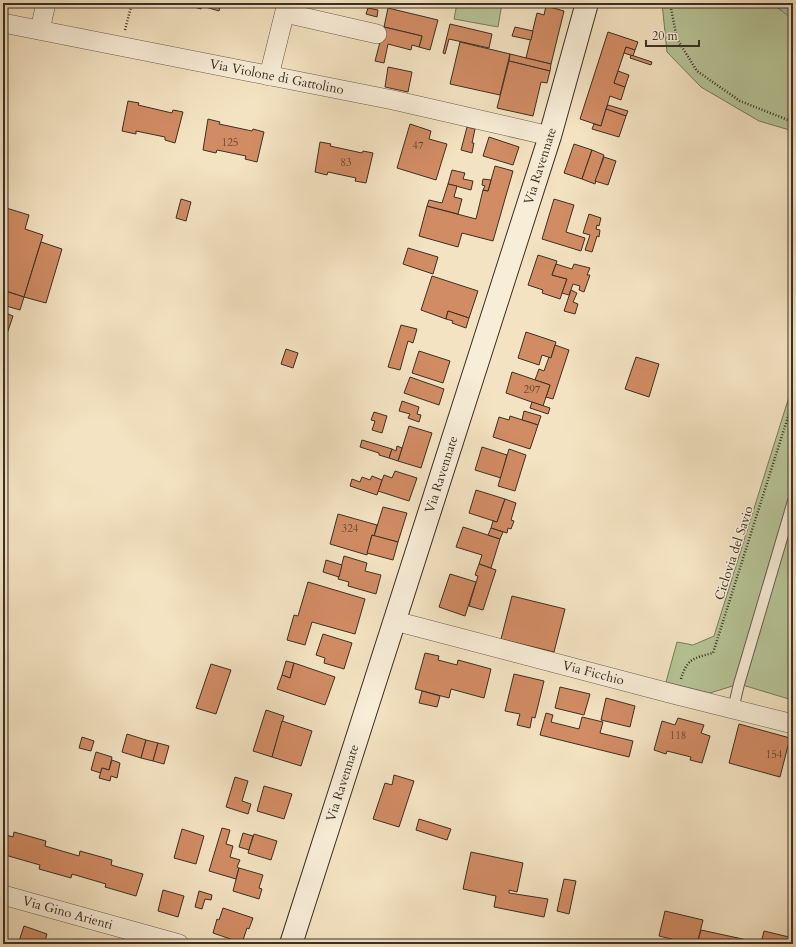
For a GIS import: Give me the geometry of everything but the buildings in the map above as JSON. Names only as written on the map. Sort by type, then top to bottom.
[{"type":"main road","name":"Via Ravennate","points":[[291,944],[550,136],[587,3]]},
{"type":"street","points":[[40,30],[46,3]]},
{"type":"street","points":[[269,76],[286,8],[377,34]]},
{"type":"street","name":"Via Violone di Gattolino","points":[[3,23],[393,100],[550,136]]},
{"type":"street","name":"Via Ficchio","points":[[395,621],[793,724]]},
{"type":"street","name":"Via Gino Arienti","points":[[3,895],[179,944]]},
{"type":"lane","points":[[733,709],[793,501]]},
{"type":"path","points":[[120,46],[132,3]]},
{"type":"path","points":[[670,3],[677,39],[696,72],[740,101],[793,122]]},
{"type":"path","name":"Ciclovia del Savio","points":[[677,695],[685,667],[695,657],[713,653],[793,401]]},
{"type":"shaded area","points":[[457,3],[502,3],[498,27],[454,19]]},
{"type":"shaded area","points":[[662,3],[771,3],[793,19],[793,131],[759,121],[701,87],[667,52]]},
{"type":"shaded area","points":[[771,3],[793,3],[793,19]]},
{"type":"shaded area","points":[[793,384],[793,687],[789,699],[739,684],[710,693],[666,682],[677,642],[693,645],[714,636]]}]
